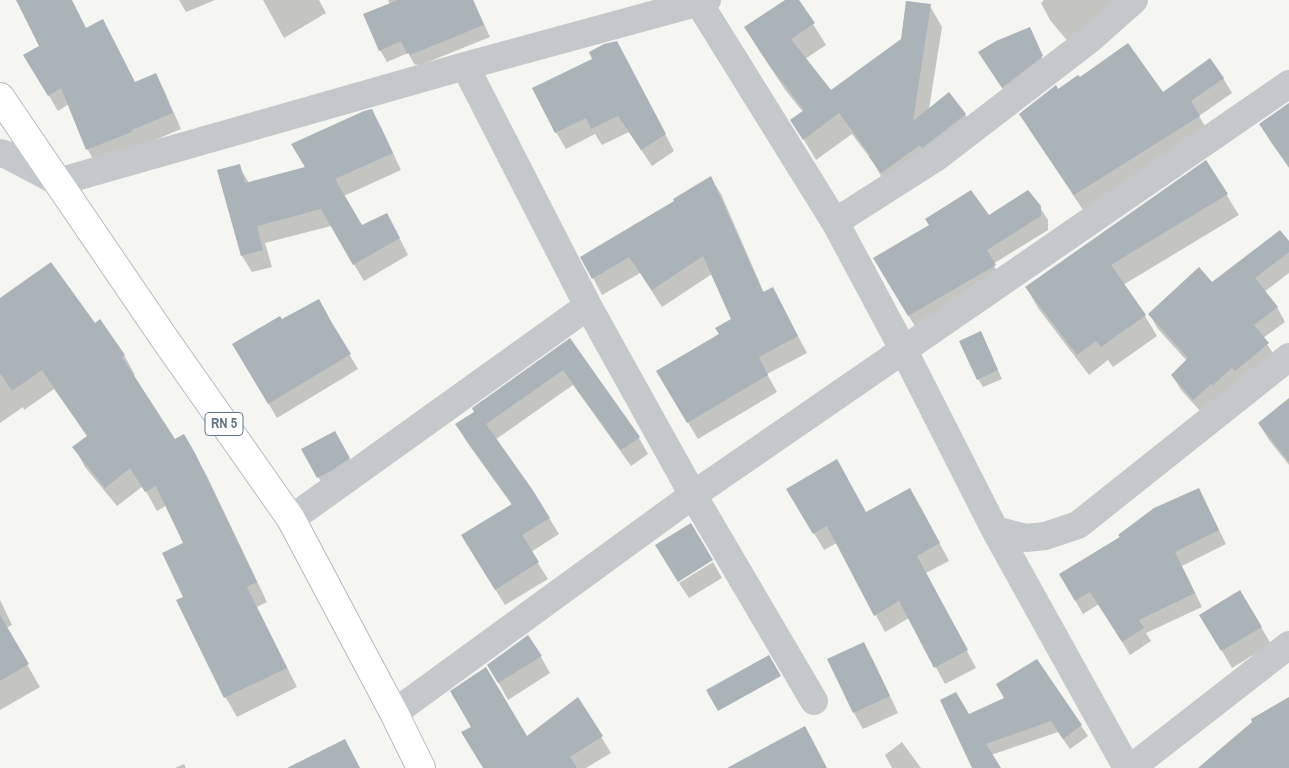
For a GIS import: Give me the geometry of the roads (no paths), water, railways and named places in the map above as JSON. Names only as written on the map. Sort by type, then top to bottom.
[{"type":"main road","name":"RN 5","points":[[0,97],[162,335],[291,519],[394,713],[421,768]]},
{"type":"street","points":[[835,222],[936,156],[1089,40],[1134,0]]},
{"type":"street","points":[[0,152],[58,182],[465,66],[703,1],[835,222],[903,349],[995,530],[1129,768],[1289,645]]},
{"type":"street","points":[[465,66],[588,306],[694,495],[814,700]]},
{"type":"street","points":[[394,713],[694,495],[1289,84]]},
{"type":"street","points":[[291,519],[588,306]]},
{"type":"street","points":[[995,530],[1026,538],[1045,536],[1078,525],[1289,357]]}]
